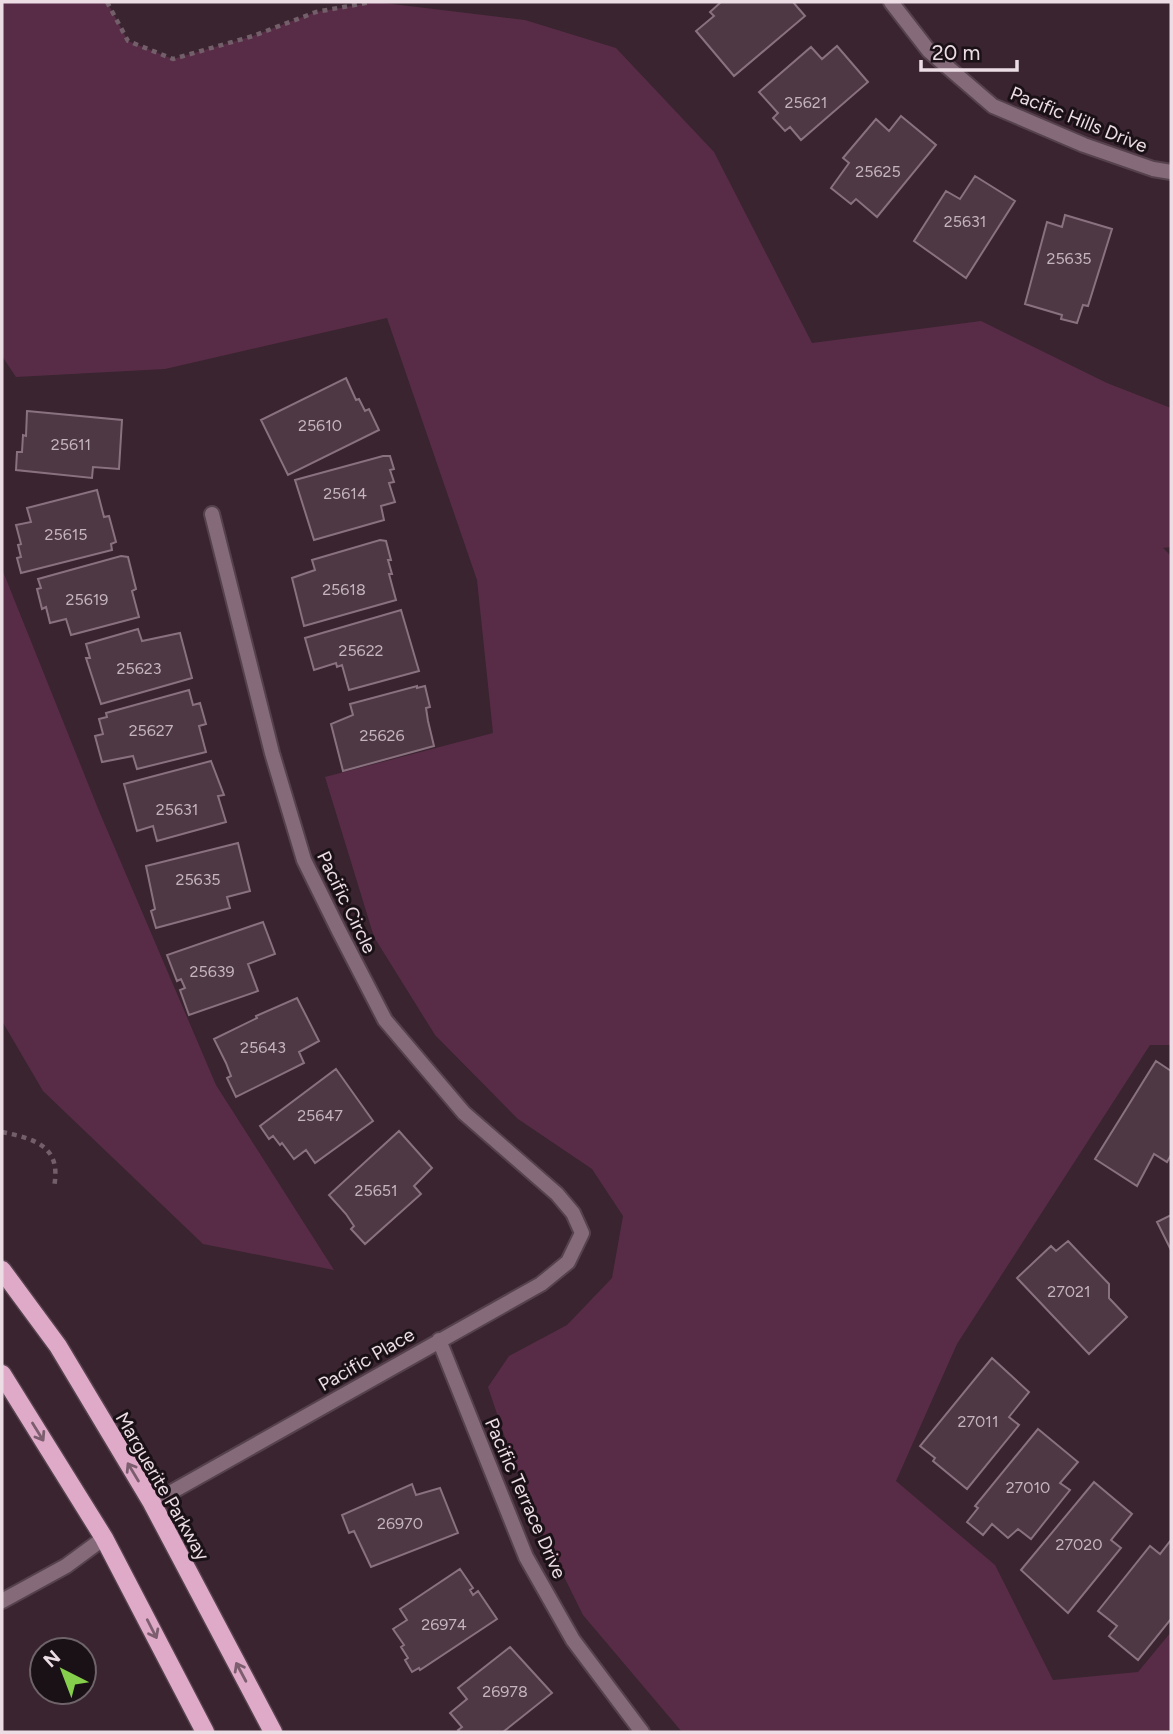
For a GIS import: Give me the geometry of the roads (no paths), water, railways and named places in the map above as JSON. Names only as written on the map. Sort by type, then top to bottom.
[{"type":"main road","name":"Marguerite Parkway","points":[[2,1270],[58,1346],[152,1503],[273,1732]]},
{"type":"main road","points":[[2,1374],[104,1538],[200,1730]]},
{"type":"street","name":"Pacific Hills Drive","points":[[891,2],[929,51],[993,106],[1084,145],[1153,169],[1171,172]]},
{"type":"street","name":"Pacific Circle","points":[[212,514],[272,753],[304,860],[339,931],[385,1020],[464,1113],[557,1194],[573,1213],[582,1233]]},
{"type":"street","name":"Pacific Place","points":[[152,1503],[541,1284],[568,1262],[582,1233]]},
{"type":"street","name":"Pacific Terrace Drive","points":[[439,1340],[526,1557],[573,1640],[642,1732]]},
{"type":"street","points":[[2,1601],[66,1566],[104,1538]]}]
